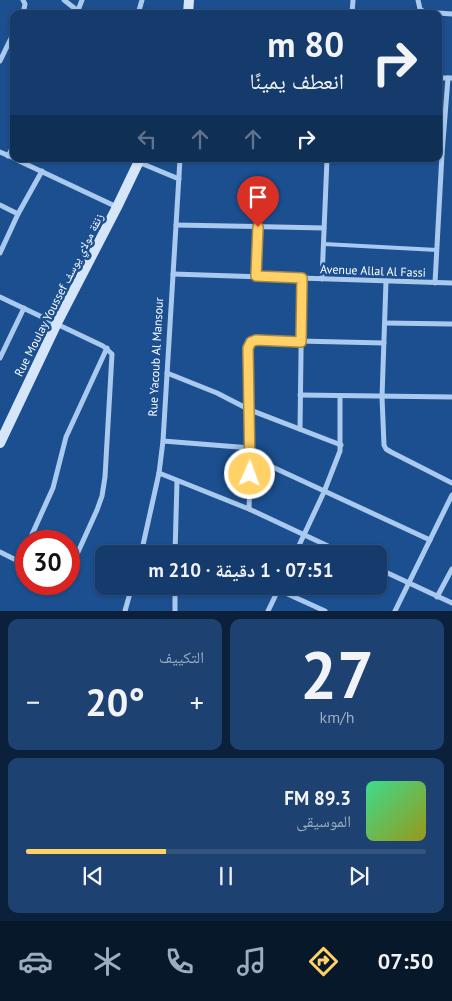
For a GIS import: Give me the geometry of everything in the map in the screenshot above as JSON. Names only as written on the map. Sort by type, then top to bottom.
[{"type":"street","points":[[64,0],[76,10]]},
{"type":"street","points":[[0,61],[10,40]]},
{"type":"street","points":[[442,139],[450,78]]},
{"type":"street","points":[[21,162],[117,207]]},
{"type":"street","name":"Rue Moulay Youssef زنقة مولاي يوسف","points":[[0,443],[57,323],[117,207],[135,162]]},
{"type":"street","points":[[141,162],[179,179]]},
{"type":"street","name":"Rue Yacoub Al Mansour","points":[[143,545],[159,473],[163,442],[180,162]]},
{"type":"street","points":[[322,279],[327,162]]},
{"type":"street","points":[[435,283],[440,162]]},
{"type":"street","points":[[0,253],[18,214],[42,171]]},
{"type":"street","points":[[0,205],[18,214]]},
{"type":"street","points":[[176,225],[324,228]]},
{"type":"street","name":"Avenue Allal Al Fassi","points":[[173,274],[452,284]]},
{"type":"street","points":[[300,429],[302,278]]},
{"type":"street","points":[[386,281],[382,397],[383,439],[386,449],[452,483]]},
{"type":"street","points":[[0,297],[107,348],[112,354],[105,477],[102,496],[80,547]]},
{"type":"street","points":[[0,358],[24,308]]},
{"type":"street","points":[[385,323],[452,324]]},
{"type":"street","points":[[249,509],[251,448],[248,348],[251,342],[256,340],[384,343]]},
{"type":"street","points":[[34,530],[53,488],[66,437],[107,348]]},
{"type":"street","points":[[167,373],[217,393],[250,410],[341,445]]},
{"type":"street","points":[[300,395],[452,397]]},
{"type":"street","points":[[299,545],[324,492],[340,451],[340,396]]},
{"type":"street","points":[[163,442],[251,448]]},
{"type":"street","points":[[251,457],[430,540]]},
{"type":"street","points":[[159,473],[249,509],[326,545]]},
{"type":"street","points":[[175,545],[177,481]]},
{"type":"street","points":[[395,611],[452,495]]},
{"type":"street","points":[[0,552],[15,559]]},
{"type":"street","points":[[437,596],[452,569]]},
{"type":"street","points":[[387,573],[452,604]]},
{"type":"street","points":[[125,611],[129,595]]},
{"type":"street","points":[[175,595],[175,611]]},
{"type":"street","points":[[268,611],[276,595]]},
{"type":"street","points":[[293,595],[325,611]]},
{"type":"lane","points":[[256,276],[258,227]]},
{"type":"lane","points":[[324,244],[437,250]]},
{"type":"route","points":[[250,474],[248,348],[251,342],[256,340],[301,342],[302,278],[256,276],[258,227]]}]
